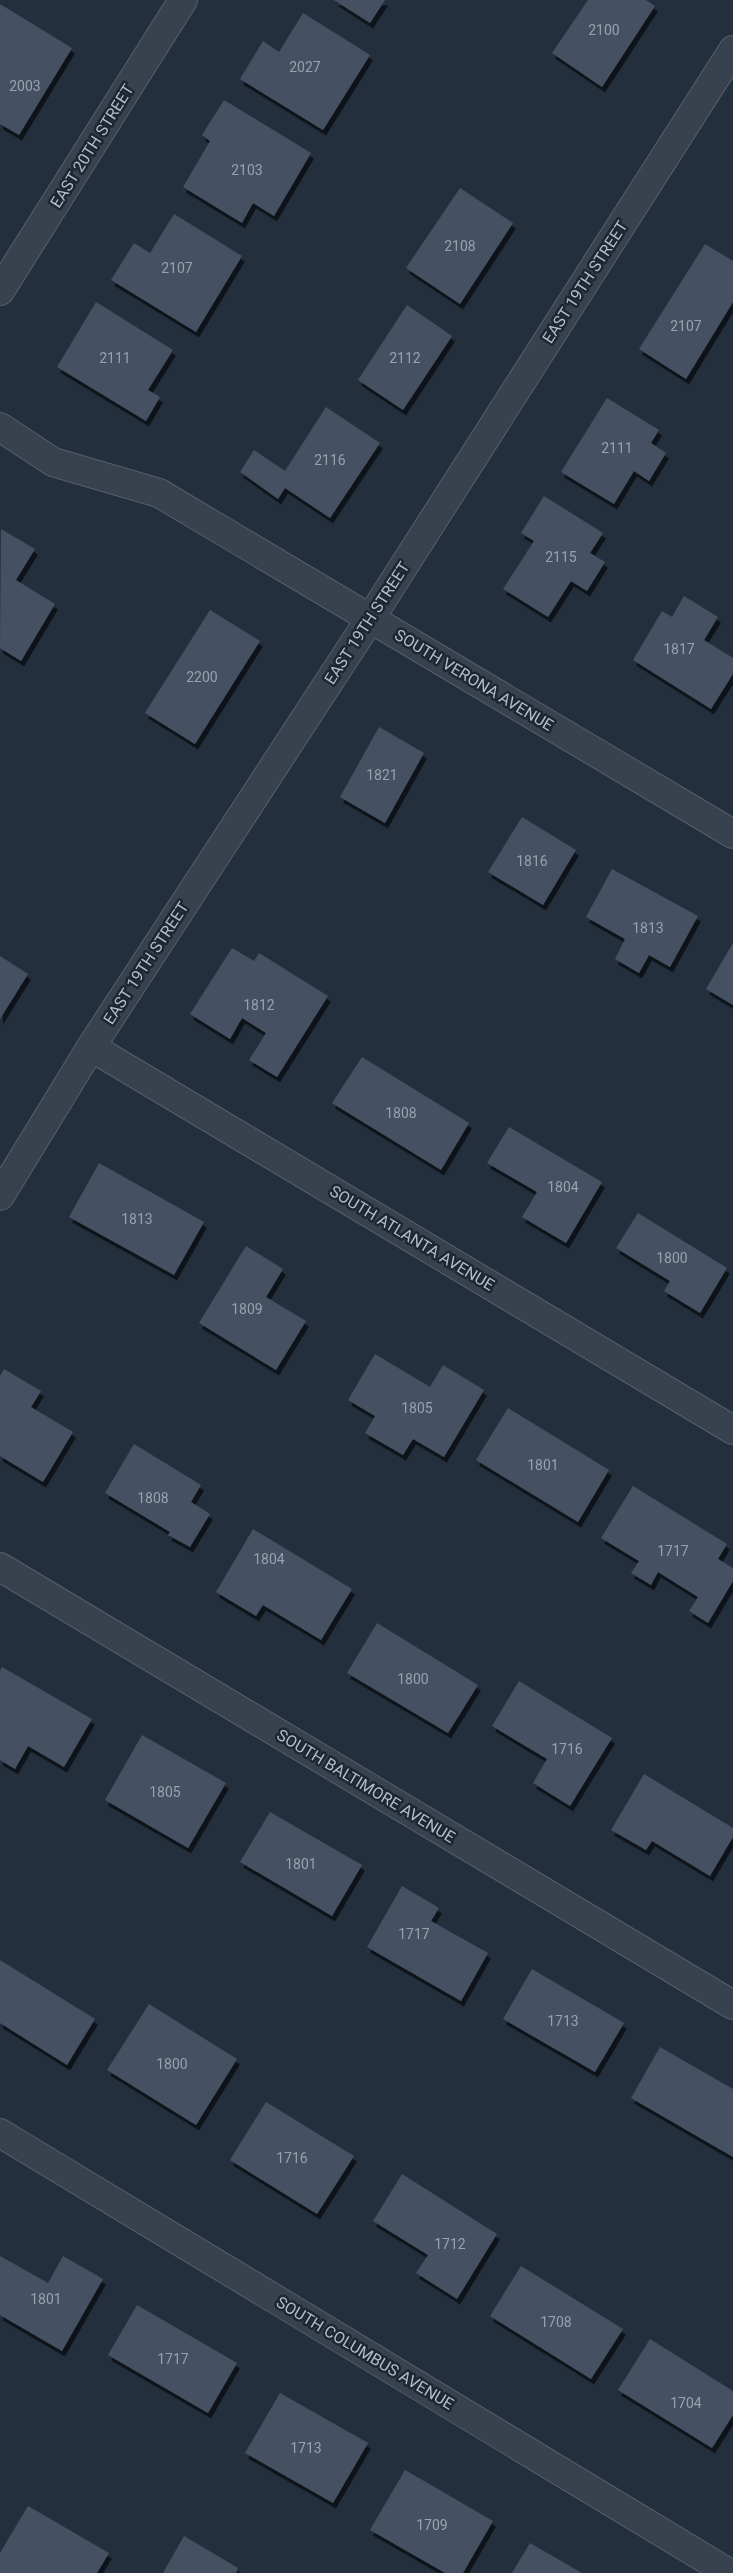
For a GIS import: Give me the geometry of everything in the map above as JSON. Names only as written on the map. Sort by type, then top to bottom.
[{"type":"street","name":"EAST 20TH STREET","points":[[0,291],[174,3]]},
{"type":"street","name":"EAST 19TH STREET","points":[[0,1196],[91,1046],[370,619],[733,50]]},
{"type":"street","name":"SOUTH VERONA AVENUE","points":[[0,426],[53,462],[159,493],[733,834]]},
{"type":"street","name":"SOUTH ATLANTA AVENUE","points":[[91,1046],[733,1430]]},
{"type":"street","name":"SOUTH BALTIMORE AVENUE","points":[[0,1567],[733,2005]]},
{"type":"street","name":"SOUTH COLUMBUS AVENUE","points":[[0,2133],[729,2573]]},
{"type":"building","points":[[334,0],[385,0],[370,23]]},
{"type":"building","points":[[588,0],[646,0],[655,6],[602,87],[552,53]]},
{"type":"building","points":[[0,4],[72,48],[19,135],[0,124]]},
{"type":"building","points":[[303,13],[370,55],[323,130],[240,79],[263,41],[279,52]]},
{"type":"building","points":[[224,100],[311,153],[274,216],[253,203],[242,223],[183,187],[210,141],[202,135]]},
{"type":"building","points":[[460,188],[513,223],[460,304],[406,268]]},
{"type":"building","points":[[174,214],[242,256],[196,332],[111,280],[134,243],[150,253]]},
{"type":"building","points":[[705,244],[733,261],[733,302],[686,379],[639,349]]},
{"type":"building","points":[[96,302],[173,350],[148,390],[160,397],[146,421],[57,367]]},
{"type":"building","points":[[407,305],[452,336],[403,410],[358,380]]},
{"type":"building","points":[[607,398],[659,430],[651,443],[666,453],[649,481],[634,471],[614,504],[561,472]]},
{"type":"building","points":[[326,407],[380,443],[330,518],[285,488],[278,499],[240,472],[254,450],[285,471]]},
{"type":"building","points":[[544,496],[603,533],[590,553],[605,562],[587,591],[571,581],[548,617],[503,589],[534,541],[521,533]]},
{"type":"building","points":[[1,529],[35,549],[16,580],[55,604],[21,661],[0,648]]},
{"type":"building","points":[[684,596],[718,617],[704,640],[733,658],[733,674],[711,709],[633,660],[662,611],[672,617]]},
{"type":"building","points":[[210,610],[260,641],[195,744],[145,713]]},
{"type":"building","points":[[379,727],[424,753],[385,823],[340,797]]},
{"type":"building","points":[[522,817],[576,850],[543,905],[488,872]]},
{"type":"building","points":[[612,869],[698,916],[670,967],[649,955],[639,973],[615,959],[625,939],[586,917]]},
{"type":"building","points":[[733,943],[733,1005],[706,989]]},
{"type":"building","points":[[232,948],[254,961],[259,953],[328,996],[277,1077],[249,1060],[266,1033],[242,1018],[230,1039],[190,1014]]},
{"type":"building","points":[[0,956],[28,974],[0,1019]]},
{"type":"building","points":[[362,1057],[469,1123],[441,1170],[332,1103]]},
{"type":"building","points":[[509,1127],[602,1182],[566,1243],[522,1217],[537,1192],[487,1163]]},
{"type":"building","points":[[99,1163],[204,1222],[174,1275],[69,1217]]},
{"type":"building","points":[[638,1213],[727,1268],[700,1313],[664,1291],[670,1281],[616,1248]]},
{"type":"building","points":[[246,1246],[283,1269],[266,1297],[306,1321],[276,1370],[199,1323]]},
{"type":"building","points":[[375,1354],[430,1387],[443,1365],[484,1390],[444,1457],[413,1439],[403,1455],[365,1433],[375,1416],[348,1400]]},
{"type":"building","points":[[4,1369],[41,1391],[31,1407],[73,1432],[43,1482],[0,1456],[0,1376]]},
{"type":"building","points":[[508,1408],[609,1470],[578,1522],[476,1460]]},
{"type":"building","points":[[134,1444],[201,1485],[191,1502],[210,1514],[190,1547],[168,1535],[170,1532],[105,1493]]},
{"type":"building","points":[[633,1486],[727,1544],[718,1559],[733,1568],[733,1581],[708,1623],[689,1611],[698,1597],[658,1572],[651,1585],[631,1573],[639,1561],[601,1538]]},
{"type":"building","points":[[253,1529],[352,1589],[321,1640],[263,1605],[256,1616],[216,1592]]},
{"type":"building","points":[[377,1623],[478,1685],[448,1733],[347,1673]]},
{"type":"building","points":[[2,1667],[92,1719],[64,1767],[28,1746],[15,1769],[0,1760],[0,1671]]},
{"type":"building","points":[[519,1681],[612,1738],[570,1806],[533,1783],[547,1759],[492,1726]]},
{"type":"building","points":[[142,1735],[226,1783],[188,1848],[105,1800]]},
{"type":"building","points":[[644,1774],[733,1828],[733,1837],[710,1876],[652,1841],[646,1850],[611,1830]]},
{"type":"building","points":[[270,1812],[362,1865],[332,1916],[240,1862]]},
{"type":"building","points":[[402,1886],[439,1908],[431,1921],[488,1953],[461,2001],[367,1947]]},
{"type":"building","points":[[0,1960],[95,2019],[67,2065],[0,2023]]},
{"type":"building","points":[[532,1969],[624,2023],[595,2072],[503,2019]]},
{"type":"building","points":[[149,2004],[237,2059],[196,2125],[107,2070]]},
{"type":"building","points":[[660,2047],[733,2089],[733,2157],[631,2098]]},
{"type":"building","points":[[266,2102],[354,2156],[317,2214],[230,2160]]},
{"type":"building","points":[[402,2174],[497,2234],[457,2299],[416,2273],[428,2255],[373,2221]]},
{"type":"building","points":[[0,2256],[48,2283],[63,2256],[103,2279],[62,2351],[0,2315]]},
{"type":"building","points":[[521,2266],[623,2329],[591,2379],[490,2316]]},
{"type":"building","points":[[137,2305],[237,2363],[208,2413],[108,2355]]},
{"type":"building","points":[[650,2339],[733,2391],[733,2415],[712,2448],[618,2390]]},
{"type":"building","points":[[280,2393],[368,2443],[333,2503],[245,2453]]},
{"type":"building","points":[[405,2470],[493,2521],[463,2573],[445,2573],[370,2530]]},
{"type":"building","points":[[28,2506],[109,2553],[97,2573],[0,2573],[0,2553]]},
{"type":"building","points":[[184,2536],[238,2568],[236,2573],[163,2573]]},
{"type":"building","points":[[530,2543],[582,2573],[512,2573]]}]
